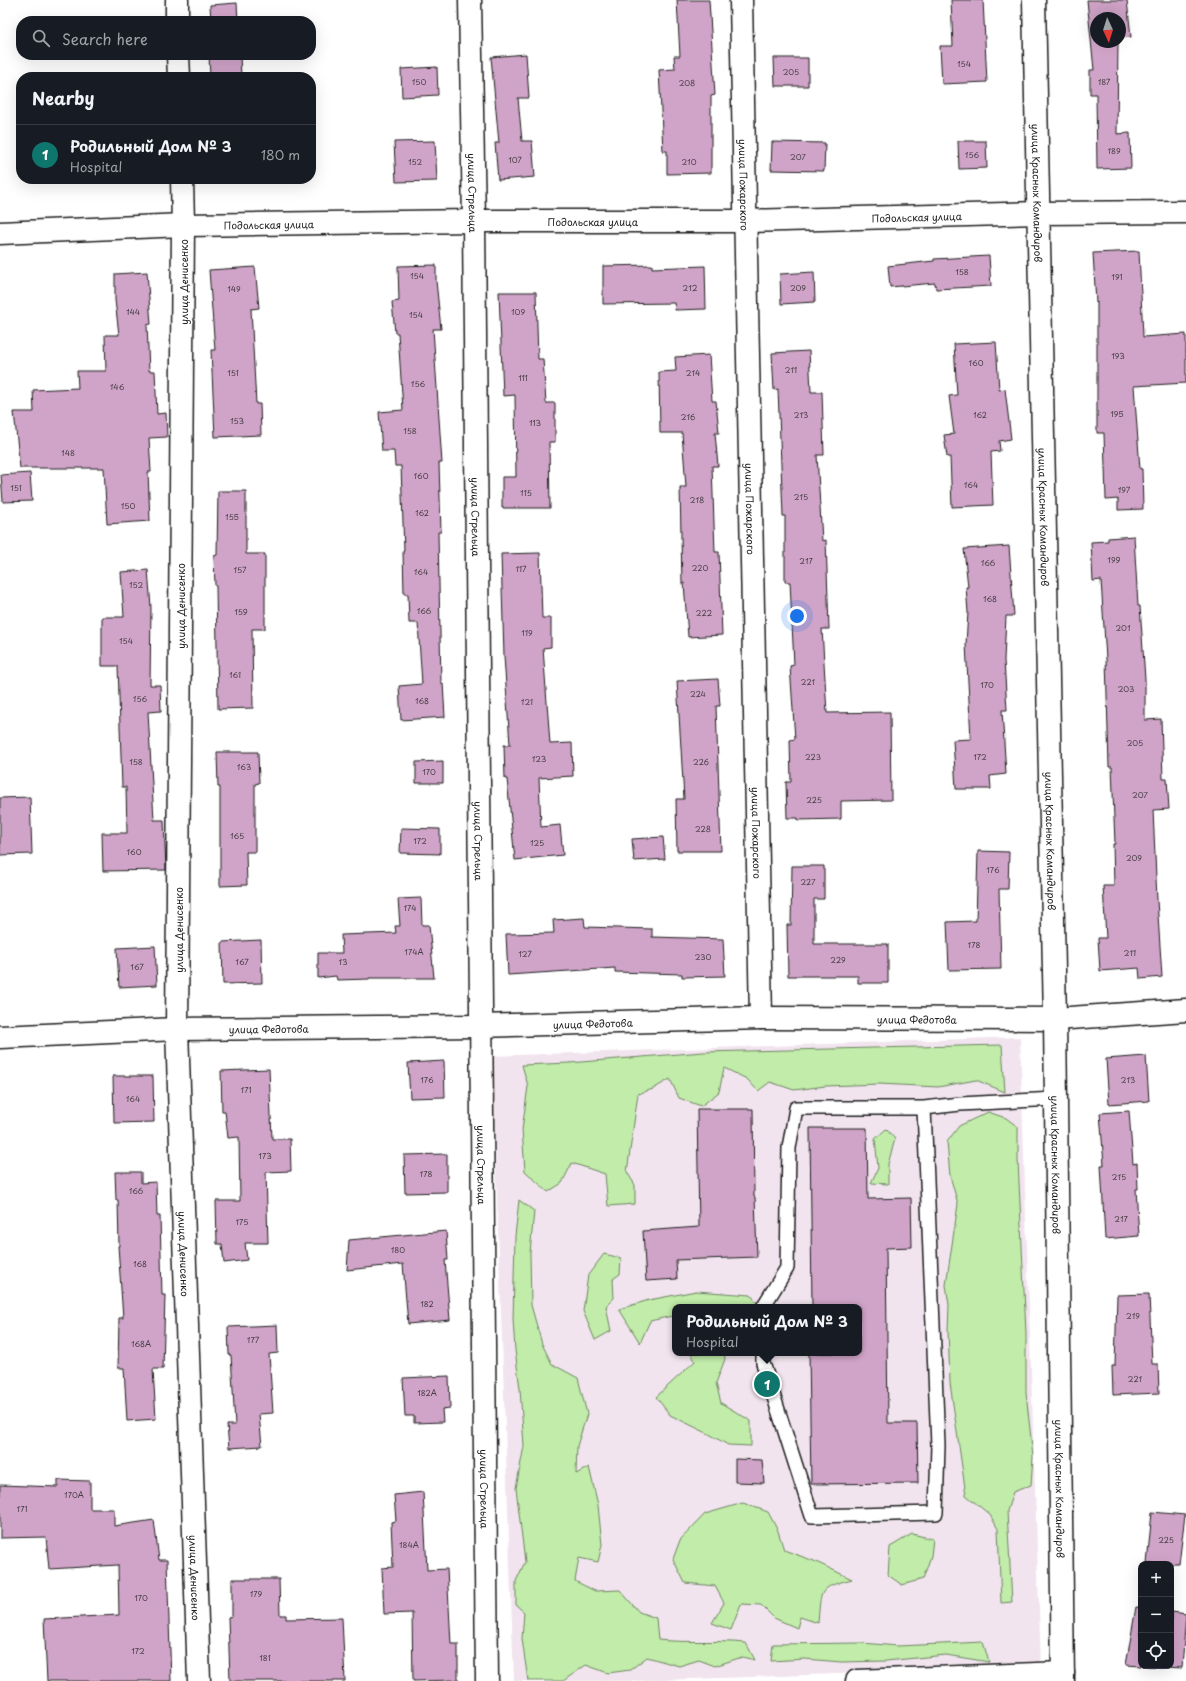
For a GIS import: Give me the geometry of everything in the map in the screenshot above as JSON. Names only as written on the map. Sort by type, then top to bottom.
[{"type":"street","points":[[176,0],[177,16]]},
{"type":"street","name":"улица Стрельца","points":[[470,0],[474,221],[487,1681]]},
{"type":"street","name":"улица Пожарского","points":[[740,0],[746,220],[761,1018]]},
{"type":"street","name":"улица Красных Командиров","points":[[1034,0],[1056,1099],[1063,1677]]},
{"type":"street","points":[[178,60],[179,72]]},
{"type":"street","name":"улица Денисенко","points":[[182,184],[177,1029],[199,1681]]},
{"type":"street","name":"Подольская улица","points":[[0,233],[183,226],[474,221],[746,220],[1039,213],[1186,212]]},
{"type":"street","name":"улица Федотова","points":[[0,1036],[177,1029],[480,1026],[761,1018],[1054,1019],[1186,1010]]},
{"type":"street","points":[[857,1681],[1063,1677]]},
{"type":"lane","points":[[765,1304],[787,1268],[789,1148],[796,1108],[924,1108],[960,1104],[1056,1099]]},
{"type":"lane","points":[[763,1356],[763,1363],[812,1516],[936,1513],[938,1445],[924,1108]]},
{"type":"shaded area","points":[[1020,1037],[1041,1667],[633,1681],[514,1681],[492,1056]]},
{"type":"green space","points":[[1002,1045],[1005,1092],[976,1080],[938,1087],[879,1084],[826,1086],[794,1090],[770,1082],[758,1091],[747,1079],[724,1068],[719,1092],[701,1106],[679,1098],[670,1079],[653,1089],[638,1094],[627,1172],[635,1185],[635,1204],[608,1206],[605,1174],[572,1163],[562,1183],[548,1192],[525,1171],[522,1130],[528,1086],[522,1065],[569,1063],[703,1052]]},
{"type":"green space","points":[[988,1112],[1006,1118],[1018,1127],[1018,1160],[1026,1333],[1026,1393],[1033,1457],[1031,1485],[1013,1492],[1007,1511],[1012,1602],[1001,1603],[998,1529],[990,1515],[966,1495],[950,1383],[948,1330],[949,1305],[946,1285],[958,1204],[950,1176],[947,1142],[959,1126]]},
{"type":"green space","points":[[886,1129],[895,1139],[888,1164],[888,1184],[871,1183],[878,1168],[875,1139]]},
{"type":"green space","points":[[519,1200],[534,1211],[530,1253],[531,1305],[542,1344],[552,1364],[578,1378],[587,1414],[577,1446],[576,1474],[589,1467],[598,1505],[602,1545],[598,1562],[579,1558],[575,1581],[595,1591],[620,1590],[639,1612],[656,1618],[658,1640],[746,1643],[755,1660],[742,1657],[715,1666],[699,1660],[679,1666],[647,1657],[630,1670],[608,1673],[586,1665],[563,1681],[528,1681],[522,1639],[524,1612],[516,1605],[516,1581],[525,1562],[516,1488],[524,1446],[513,1319],[515,1236]]},
{"type":"green space","points":[[604,1254],[621,1258],[620,1274],[613,1279],[614,1298],[606,1306],[611,1331],[595,1340],[583,1311],[588,1275]]},
{"type":"green space","points":[[696,1291],[751,1295],[758,1304],[672,1304],[672,1316],[650,1321],[640,1343],[619,1309],[649,1300]]},
{"type":"green space","points":[[692,1356],[724,1356],[725,1359],[716,1383],[721,1403],[751,1421],[751,1446],[728,1445],[670,1415],[656,1397],[695,1361]]},
{"type":"green space","points":[[743,1503],[768,1512],[778,1531],[784,1550],[814,1561],[852,1579],[833,1585],[823,1592],[820,1603],[818,1623],[800,1617],[797,1628],[774,1618],[761,1605],[741,1604],[731,1630],[712,1623],[724,1603],[715,1586],[685,1583],[673,1559],[680,1540],[705,1514]]},
{"type":"green space","points":[[912,1534],[933,1539],[931,1556],[923,1579],[902,1585],[888,1575],[890,1547]]},
{"type":"green space","points":[[983,1642],[989,1662],[946,1655],[886,1661],[841,1662],[805,1659],[771,1661],[773,1644],[862,1643],[898,1646]]},
{"type":"building","points":[[677,0],[709,0],[715,95],[711,96],[711,173],[667,174],[667,151],[663,151],[659,70],[675,69],[674,56],[680,56]]},
{"type":"building","points":[[951,0],[983,0],[987,82],[942,84],[940,46],[953,46]]},
{"type":"building","points":[[1087,0],[1127,0],[1131,37],[1126,37],[1126,12],[1090,12],[1090,30]]},
{"type":"building","points":[[237,3],[238,16],[211,16],[210,5]]},
{"type":"building","points":[[1092,48],[1118,48],[1117,134],[1130,133],[1131,168],[1097,169],[1096,94],[1090,94],[1090,70],[1094,70]]},
{"type":"building","points":[[526,54],[529,98],[518,98],[522,141],[532,141],[535,177],[498,180],[495,143],[499,143],[491,57]]},
{"type":"building","points":[[774,58],[808,58],[808,86],[775,86]]},
{"type":"building","points":[[209,60],[240,60],[241,72],[210,72]]},
{"type":"building","points":[[437,67],[438,95],[402,97],[401,69]]},
{"type":"building","points":[[435,141],[437,181],[396,182],[394,142]]},
{"type":"building","points":[[958,141],[986,141],[987,168],[959,169]]},
{"type":"building","points":[[772,142],[825,143],[824,171],[771,170]]},
{"type":"building","points":[[1139,251],[1143,337],[1186,334],[1186,383],[1134,386],[1140,469],[1142,469],[1143,509],[1118,510],[1118,499],[1106,500],[1104,433],[1097,433],[1097,302],[1096,303],[1093,253]]},
{"type":"building","points":[[989,256],[991,286],[936,289],[935,283],[890,287],[888,266],[934,261],[934,259]]},
{"type":"building","points":[[436,265],[436,281],[441,329],[433,329],[442,463],[439,463],[441,532],[438,532],[441,683],[443,683],[445,717],[401,720],[399,686],[422,684],[418,623],[409,623],[408,594],[404,594],[401,466],[395,466],[394,451],[382,451],[379,412],[403,410],[398,333],[395,333],[392,302],[399,301],[398,266]]},
{"type":"building","points":[[652,265],[652,268],[705,266],[706,309],[675,310],[674,303],[603,304],[603,266]]},
{"type":"building","points":[[255,267],[259,308],[251,309],[256,404],[260,404],[261,435],[215,437],[211,350],[215,350],[209,270]]},
{"type":"building","points":[[147,272],[151,324],[147,325],[149,371],[155,371],[157,414],[166,413],[167,437],[149,438],[151,472],[148,472],[150,521],[107,524],[104,468],[20,468],[14,412],[34,412],[33,390],[78,388],[77,371],[106,371],[105,335],[119,335],[115,300],[115,274]]},
{"type":"building","points":[[814,272],[815,302],[781,304],[780,274]]},
{"type":"building","points":[[499,292],[536,292],[538,359],[543,359],[546,403],[555,403],[555,442],[549,442],[550,508],[502,508],[502,477],[516,477],[515,395],[503,396]]},
{"type":"building","points":[[996,342],[999,390],[1005,389],[1011,439],[999,441],[1000,451],[991,452],[993,505],[952,507],[950,457],[947,457],[944,435],[954,434],[949,396],[957,395],[954,344]]},
{"type":"building","points":[[809,351],[811,392],[822,392],[824,455],[817,455],[822,541],[826,540],[829,629],[822,629],[827,713],[890,712],[891,800],[841,801],[841,819],[798,820],[798,818],[787,818],[786,782],[791,782],[790,740],[795,739],[790,666],[794,665],[790,582],[785,582],[785,516],[783,516],[778,389],[774,390],[772,353]]},
{"type":"building","points":[[709,355],[712,401],[716,401],[719,433],[715,433],[718,466],[712,466],[715,552],[719,552],[722,635],[688,637],[684,583],[682,584],[680,487],[686,487],[682,433],[660,433],[659,372],[676,371],[675,357]]},
{"type":"building","points":[[30,473],[32,501],[3,502],[1,475]]},
{"type":"building","points":[[218,491],[246,491],[246,554],[265,554],[265,629],[252,629],[253,708],[218,709],[216,586],[214,556],[217,555]]},
{"type":"building","points":[[1134,536],[1138,606],[1140,606],[1145,679],[1145,720],[1161,719],[1163,779],[1167,779],[1169,809],[1153,810],[1162,977],[1140,979],[1139,968],[1100,971],[1098,938],[1106,938],[1103,886],[1114,886],[1113,844],[1115,844],[1112,767],[1109,767],[1106,659],[1101,580],[1093,581],[1091,542],[1108,541],[1108,538]]},
{"type":"building","points":[[1009,546],[1014,616],[1006,616],[1004,660],[1007,710],[1002,710],[1006,774],[990,776],[991,789],[956,789],[953,740],[971,739],[966,644],[968,612],[966,587],[968,587],[964,549]]},
{"type":"building","points":[[540,553],[542,618],[551,618],[551,647],[543,648],[550,744],[572,743],[573,776],[539,778],[541,827],[560,825],[563,855],[515,860],[507,779],[505,779],[504,745],[510,745],[504,656],[501,554]]},
{"type":"building","points":[[148,570],[151,607],[150,685],[160,685],[161,711],[148,712],[154,820],[164,820],[166,870],[103,871],[102,833],[127,833],[126,787],[122,787],[118,666],[102,666],[102,617],[124,617],[121,572]]},
{"type":"building","points":[[718,679],[720,706],[716,706],[721,851],[677,851],[676,799],[684,799],[677,681]]},
{"type":"building","points":[[217,752],[258,752],[259,783],[255,784],[255,852],[246,852],[247,885],[220,886],[220,787],[218,787]]},
{"type":"building","points":[[443,761],[443,783],[416,783],[416,762]]},
{"type":"building","points":[[30,797],[32,854],[0,855],[0,798]]},
{"type":"building","points":[[401,828],[440,829],[440,854],[400,853]]},
{"type":"building","points":[[663,837],[665,859],[634,861],[632,839]]},
{"type":"building","points":[[978,851],[1009,852],[1008,889],[999,889],[1001,969],[949,970],[947,922],[976,921]]},
{"type":"building","points":[[792,866],[824,866],[824,899],[814,899],[814,944],[888,944],[888,983],[858,983],[858,976],[788,976],[787,925],[791,925]]},
{"type":"building","points":[[421,898],[422,925],[429,925],[434,978],[369,978],[337,980],[336,976],[318,978],[318,953],[342,953],[341,935],[396,933],[395,926],[400,926],[398,899]]},
{"type":"building","points":[[584,918],[585,927],[652,929],[652,937],[723,939],[725,976],[682,977],[682,974],[615,972],[615,968],[508,975],[506,934],[554,933],[553,920]]},
{"type":"building","points":[[261,940],[262,983],[223,984],[222,942]]},
{"type":"building","points":[[155,946],[157,985],[119,987],[117,948]]},
{"type":"building","points":[[1146,1056],[1149,1101],[1109,1104],[1106,1059]]},
{"type":"building","points":[[444,1061],[445,1097],[410,1098],[408,1063]]},
{"type":"building","points":[[269,1069],[272,1139],[290,1139],[291,1171],[266,1172],[268,1243],[245,1243],[247,1260],[224,1263],[222,1244],[217,1244],[216,1201],[240,1201],[239,1137],[228,1138],[225,1111],[222,1111],[221,1071]]},
{"type":"building","points":[[113,1076],[153,1076],[154,1122],[114,1123]]},
{"type":"building","points":[[697,1109],[753,1109],[754,1197],[757,1257],[676,1260],[677,1279],[646,1281],[643,1231],[699,1227]]},
{"type":"building","points":[[1129,1111],[1133,1164],[1137,1163],[1138,1189],[1136,1189],[1139,1236],[1105,1239],[1101,1165],[1104,1165],[1100,1113]]},
{"type":"building","points":[[810,1128],[867,1128],[868,1199],[911,1198],[912,1247],[886,1248],[888,1423],[917,1423],[918,1483],[811,1484],[809,1356],[862,1356],[862,1304],[812,1304]]},
{"type":"building","points":[[447,1154],[447,1192],[405,1193],[404,1155]]},
{"type":"building","points":[[115,1172],[141,1172],[141,1183],[156,1182],[157,1216],[160,1216],[162,1295],[165,1295],[163,1369],[153,1369],[156,1419],[127,1421],[124,1368],[118,1368],[119,1318],[123,1318],[118,1246],[118,1200],[116,1200]]},
{"type":"building","points":[[446,1231],[448,1260],[445,1260],[450,1320],[408,1324],[403,1264],[347,1270],[349,1240]]},
{"type":"building","points":[[1149,1294],[1152,1364],[1158,1364],[1159,1393],[1113,1395],[1112,1366],[1115,1366],[1117,1295]]},
{"type":"building","points":[[277,1325],[278,1353],[269,1354],[273,1413],[259,1414],[262,1446],[229,1448],[227,1425],[235,1425],[228,1327]]},
{"type":"building","points":[[449,1376],[450,1408],[442,1409],[443,1422],[414,1423],[414,1416],[405,1416],[403,1378]]},
{"type":"building","points":[[735,1459],[762,1460],[764,1483],[735,1482]]},
{"type":"building","points":[[58,1480],[90,1481],[90,1509],[114,1509],[114,1526],[154,1520],[159,1560],[167,1560],[171,1681],[47,1681],[44,1619],[119,1615],[118,1565],[49,1569],[46,1537],[0,1538],[0,1485],[58,1487]]},
{"type":"building","points":[[423,1492],[427,1570],[447,1569],[451,1644],[458,1644],[458,1680],[413,1681],[412,1613],[384,1614],[382,1568],[393,1567],[391,1522],[396,1521],[394,1495]]},
{"type":"building","points":[[1152,1512],[1185,1515],[1179,1564],[1174,1564],[1174,1561],[1147,1561]]},
{"type":"building","points":[[232,1579],[279,1579],[280,1615],[286,1615],[286,1619],[342,1618],[345,1681],[230,1681],[228,1617],[232,1616]]},
{"type":"building","points":[[1136,1607],[1138,1607],[1138,1666],[1126,1665]]},
{"type":"building","points":[[1174,1612],[1186,1614],[1182,1668],[1174,1668]]},
{"type":"place","name":"Родильный Дом № 3","points":[[767,1384]]}]
